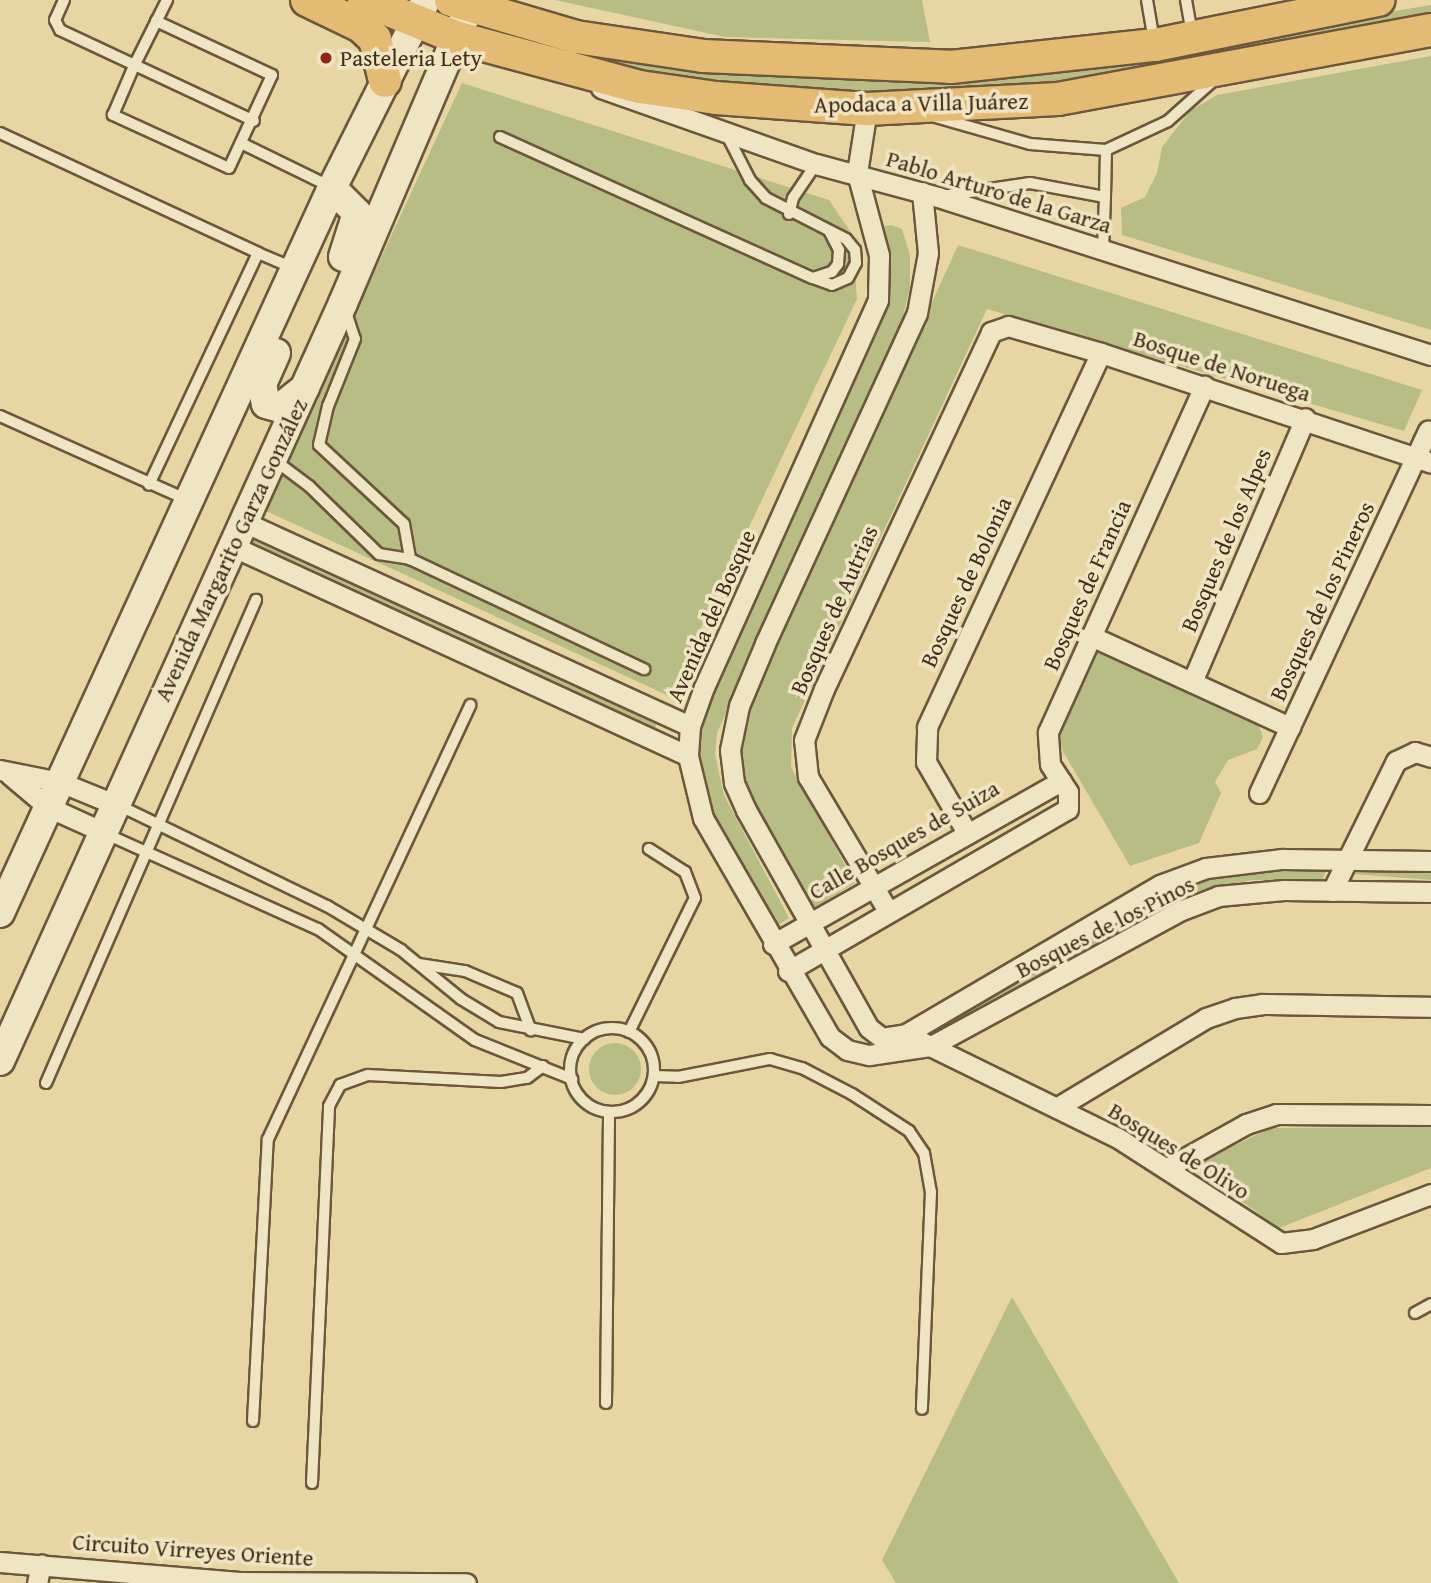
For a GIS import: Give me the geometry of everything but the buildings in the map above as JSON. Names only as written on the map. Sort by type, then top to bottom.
[{"type":"main road","points":[[307,0],[355,7],[375,39],[386,81]]},
{"type":"main road","name":"Apodaca a Villa Juárez","points":[[460,3],[516,12],[703,57],[856,66],[951,67],[1048,60],[1154,45],[1379,0]]},
{"type":"main road","name":"Avenida Margarito Garza González","points":[[0,1061],[101,831],[344,303],[458,38],[460,3]]},
{"type":"main road","name":"Apodaca a Villa Juárez","points":[[355,7],[420,11],[458,38],[556,68],[716,98],[867,108],[1058,99],[1431,30]]},
{"type":"main road","points":[[0,913],[332,188],[420,11]]},
{"type":"main road","points":[[332,188],[357,213],[337,277],[344,303]]},
{"type":"main road","points":[[299,260],[306,286],[262,384],[266,404],[279,408],[305,388]]},
{"type":"street","name":"Pablo Arturo de la Garza","points":[[556,68],[633,103],[816,164],[930,194],[1431,355]]},
{"type":"street","points":[[857,173],[867,108]]},
{"type":"street","name":"Avenida del Bosque","points":[[855,1052],[830,1037],[788,971],[703,818],[688,756],[690,726],[878,300],[879,255],[857,173]]},
{"type":"street","points":[[822,951],[734,783],[730,750],[733,724],[765,644],[917,313],[928,253],[930,194]]},
{"type":"street","name":"Bosque de Noruega","points":[[997,328],[1008,326],[1101,353],[1305,418],[1423,460]]},
{"type":"street","name":"Bosques de Autrias","points":[[888,911],[808,777],[804,740],[986,337],[997,328]]},
{"type":"street","name":"Bosques de Bolonia","points":[[966,831],[926,762],[927,727],[1101,353]]},
{"type":"street","name":"Bosques de Francia","points":[[888,911],[1070,806],[1061,781],[1050,764],[1048,732],[1204,386]]},
{"type":"street","name":"Bosques de los Alpes","points":[[1192,682],[1305,418]]},
{"type":"street","name":"Bosques de los Pineros","points":[[1259,793],[1423,460],[1428,430]]},
{"type":"street","points":[[239,535],[690,726]]},
{"type":"street","points":[[239,535],[688,756]]},
{"type":"street","points":[[1091,636],[1290,727]]},
{"type":"street","points":[[1332,891],[1396,761],[1415,751],[1431,757]]},
{"type":"street","points":[[5,772],[54,795],[101,831]]},
{"type":"street","name":"Calle Bosques de Suiza","points":[[773,944],[966,831],[1061,781]]},
{"type":"street","points":[[54,795],[114,804]]},
{"type":"street","name":"Bosques de los Pinos","points":[[822,951],[853,1006],[882,1038],[906,1034],[1178,876],[1239,861],[1431,861]]},
{"type":"street","name":"Bosques de los Pinos","points":[[855,1052],[886,1055],[931,1046],[1182,910],[1248,891],[1431,892]]},
{"type":"street","points":[[788,971],[888,911]]},
{"type":"street","points":[[1058,1107],[1206,1018],[1235,1008],[1262,1004],[1431,1007]]},
{"type":"street","name":"Bosques de Olivo","points":[[906,1034],[1058,1107],[1167,1168],[1281,1243],[1313,1239],[1431,1194]]},
{"type":"street","points":[[1167,1168],[1246,1124],[1276,1114],[1431,1115]]},
{"type":"street","name":"Circuito Virreyes Oriente","points":[[0,1562],[39,1573],[150,1579],[239,1583],[466,1583]]},
{"type":"lane","points":[[64,0],[55,26],[254,121]]},
{"type":"lane","points":[[156,21],[267,69],[272,82],[234,164],[223,168],[116,118],[114,111],[134,66],[156,21],[167,0]]},
{"type":"lane","points":[[1147,0],[1154,45]]},
{"type":"lane","points":[[1186,0],[1192,37]]},
{"type":"lane","points":[[908,108],[1030,144],[1106,150],[1168,121],[1229,68]]},
{"type":"lane","points":[[0,133],[258,253],[299,260]]},
{"type":"lane","points":[[499,137],[813,278],[832,285],[848,278],[856,263],[855,250],[846,239],[789,214],[750,180],[726,134]]},
{"type":"lane","points":[[243,144],[332,188]]},
{"type":"lane","points":[[1103,250],[1106,150]]},
{"type":"lane","points":[[789,214],[802,182],[816,164]]},
{"type":"lane","points":[[930,194],[1030,183],[1105,197]]},
{"type":"lane","points":[[813,278],[832,272],[838,264],[839,250],[830,232]]},
{"type":"lane","points":[[149,485],[258,253]]},
{"type":"lane","points":[[344,303],[355,339],[328,406],[319,445],[404,524],[410,559]]},
{"type":"lane","points":[[0,416],[149,485],[190,501]]},
{"type":"lane","points":[[273,459],[309,486],[379,554],[410,559],[644,669]]},
{"type":"lane","points":[[46,1083],[256,600]]},
{"type":"lane","points":[[253,1421],[268,1139],[470,705]]},
{"type":"lane","points":[[114,804],[327,906],[366,928],[482,1013],[530,1031],[584,1039]]},
{"type":"lane","points":[[101,831],[318,929],[475,1040],[572,1079],[588,1104],[609,1112],[636,1105],[654,1076],[651,1054],[629,1032],[601,1030],[584,1039],[573,1056],[572,1079]]},
{"type":"lane","points":[[629,1032],[695,898],[685,872],[649,849]]},
{"type":"lane","points":[[418,964],[465,971],[517,993],[530,1031]]},
{"type":"lane","points":[[654,1076],[678,1077],[770,1059],[834,1084],[909,1131],[924,1153],[931,1192],[922,1409]]},
{"type":"lane","points":[[312,1483],[329,1106],[340,1085],[368,1075],[502,1082],[527,1079],[542,1066]]},
{"type":"lane","points":[[606,1403],[609,1112]]},
{"type":"lane","points":[[1415,1313],[1431,1304]]},
{"type":"green space","points":[[555,0],[922,0],[930,42],[725,37]]},
{"type":"green space","points":[[1431,5],[1431,18],[1091,79],[964,91],[862,93],[668,75],[616,66],[485,31],[487,27],[540,44],[671,70],[892,81],[999,76]]},
{"type":"green space","points":[[1431,56],[1431,330],[1122,235],[1121,208],[1145,197],[1157,173],[1162,147],[1190,111],[1217,95]]},
{"type":"green space","points":[[462,83],[829,200],[852,234],[857,299],[669,696],[264,510]]},
{"type":"green space","points":[[891,225],[902,229],[910,255],[910,287],[901,325],[717,733],[715,754],[724,795],[789,918],[772,929],[706,800],[694,750],[706,699],[882,320],[891,269],[884,226]]},
{"type":"green space","points":[[958,245],[1422,390],[1404,431],[987,309],[792,728],[791,767],[855,883],[815,907],[744,789],[738,760],[744,718]]},
{"type":"green space","points":[[244,532],[657,722],[654,733],[241,540]]},
{"type":"green space","points":[[1093,645],[1259,726],[1263,737],[1257,749],[1228,760],[1215,782],[1221,793],[1199,843],[1130,866],[1054,736]]},
{"type":"green space","points":[[1354,866],[1431,870],[1431,880],[1353,874]]},
{"type":"green space","points":[[1274,868],[1326,871],[1323,879],[1252,880],[1189,893],[941,1034],[929,1028],[1157,895],[1202,877]]},
{"type":"green space","points":[[615,1043],[625,1045],[633,1051],[639,1059],[639,1079],[633,1087],[625,1093],[615,1095],[605,1093],[597,1087],[591,1079],[589,1069],[591,1059],[597,1051],[605,1045]]},
{"type":"green space","points":[[1431,1127],[1431,1168],[1279,1228],[1193,1166],[1270,1128]]},
{"type":"green space","points":[[1012,1297],[1179,1583],[896,1583],[882,1560]]},
{"type":"place","name":"Pasteleria Lety","points":[[326,58]]}]
